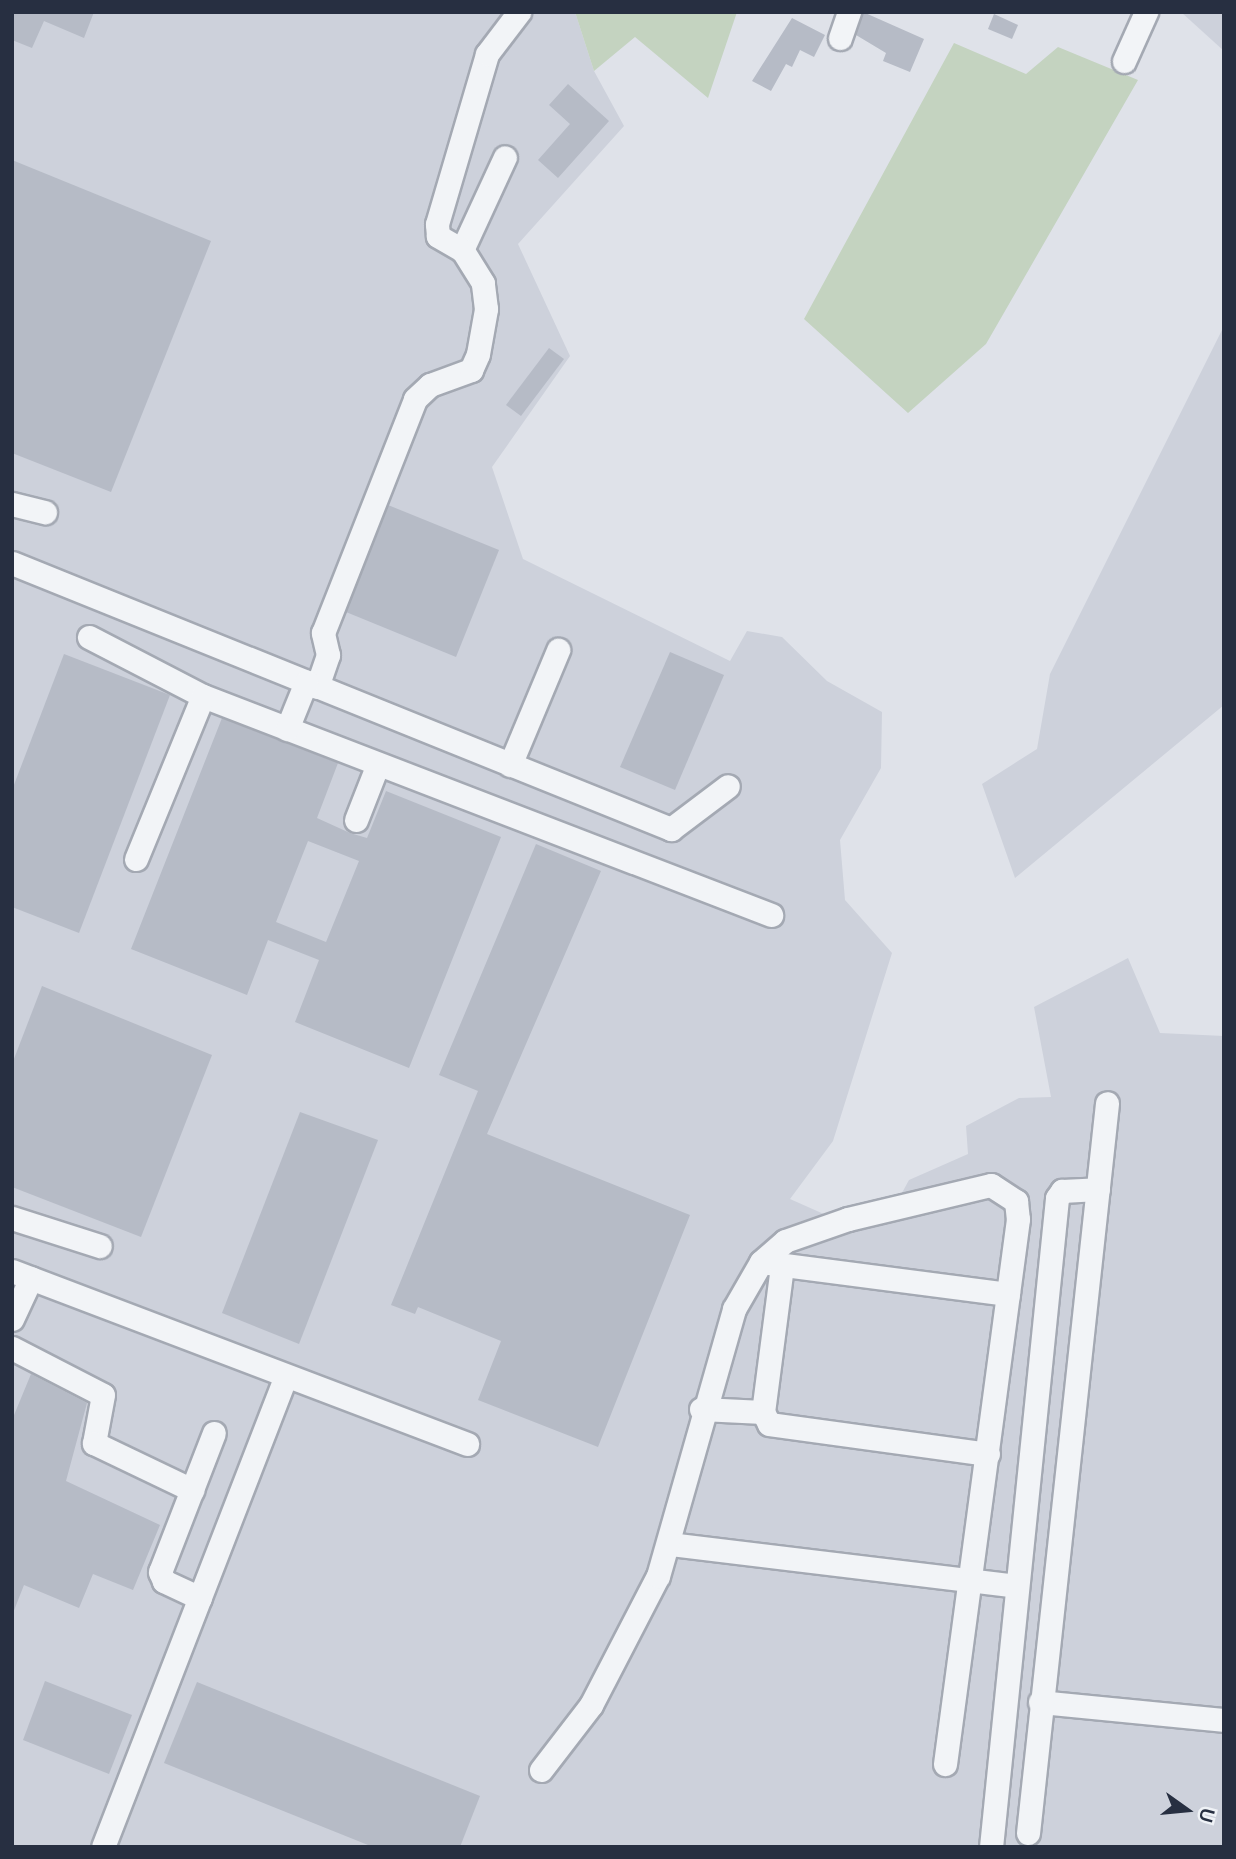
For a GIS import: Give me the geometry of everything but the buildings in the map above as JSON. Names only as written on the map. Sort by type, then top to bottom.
[{"type":"street","points":[[287,729],[328,655],[323,633],[415,399],[430,385],[471,370],[478,354],[485,321],[483,283],[461,250],[438,236],[437,225],[486,54],[519,12]]},
{"type":"street","points":[[840,38],[849,12]]},
{"type":"street","points":[[1124,61],[1146,12]]},
{"type":"street","points":[[461,250],[505,157]]},
{"type":"street","points":[[12,504],[45,512]]},
{"type":"street","points":[[12,563],[671,829],[728,786]]},
{"type":"street","points":[[89,637],[203,696],[771,915]]},
{"type":"street","points":[[510,765],[558,650]]},
{"type":"street","points":[[136,859],[203,696]]},
{"type":"street","points":[[356,820],[378,764]]},
{"type":"street","points":[[1098,1188],[1062,1191],[1057,1198],[1015,1586],[992,1840],[1028,1840],[1041,1695],[1098,1188],[1107,1103]]},
{"type":"street","points":[[541,1770],[625,1646],[670,1544],[701,1409],[734,1309],[771,1264],[785,1241],[848,1219],[991,1185],[1016,1201],[1009,1294],[972,1580],[944,1764]]},
{"type":"street","points":[[12,1218],[100,1246]]},
{"type":"street","points":[[771,1264],[1009,1294]]},
{"type":"street","points":[[771,1264],[763,1412],[769,1424],[785,1430],[988,1454]]},
{"type":"street","points":[[12,1319],[21,1274],[285,1378],[467,1444]]},
{"type":"street","points":[[12,1348],[103,1395],[94,1443],[192,1490]]},
{"type":"street","points":[[103,1847],[285,1378]]},
{"type":"street","points":[[701,1409],[763,1412]]},
{"type":"street","points":[[200,1598],[164,1581],[160,1572],[214,1433]]},
{"type":"street","points":[[670,1544],[1015,1586]]},
{"type":"street","points":[[1008,1684],[1041,1695],[1224,1720]]},
{"type":"shaded area","points":[[12,12],[575,12],[594,71],[624,126],[518,244],[570,356],[492,467],[523,559],[730,661],[747,631],[782,637],[827,681],[882,712],[881,768],[840,840],[845,900],[892,953],[833,1141],[790,1199],[826,1215],[897,1202],[909,1180],[968,1154],[966,1126],[1019,1098],[1051,1097],[1034,1007],[1128,958],[1160,1033],[1224,1036],[1224,1847],[12,1847]]},
{"type":"shaded area","points":[[1181,12],[1224,12],[1224,51]]},
{"type":"shaded area","points":[[1224,326],[1224,705],[1015,878],[982,784],[1037,749],[1050,674]]},
{"type":"green space","points":[[575,12],[737,12],[708,98],[635,37],[594,71]]},
{"type":"green space","points":[[954,43],[1026,74],[1058,47],[1138,80],[986,344],[908,413],[804,319]]}]
